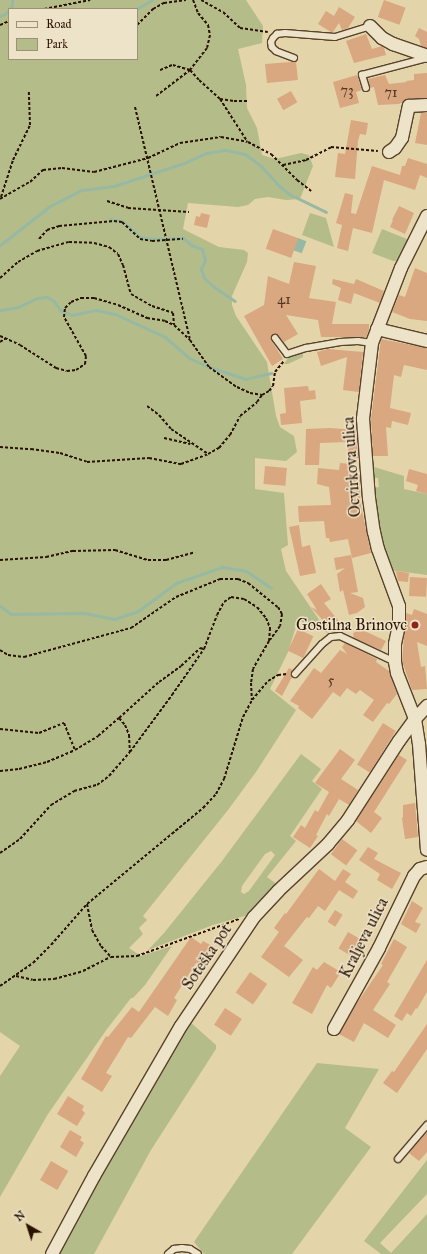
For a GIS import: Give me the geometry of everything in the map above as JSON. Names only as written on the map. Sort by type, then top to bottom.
[{"type":"street","points":[[370,26],[382,38],[393,44],[427,57]]},
{"type":"street","points":[[390,152],[396,148],[402,138],[409,106],[427,105]]},
{"type":"street","name":"Ocvirkova ulica","points":[[415,720],[397,673],[395,662],[395,644],[399,625],[399,606],[378,549],[374,532],[365,462],[363,419],[372,344],[401,268],[427,216]]},
{"type":"street","points":[[377,329],[427,341]]},
{"type":"street","name":"Soteška pot","points":[[52,1254],[94,1176],[180,1026],[254,917],[278,891],[328,844],[344,825],[415,720],[427,706]]},
{"type":"street","points":[[415,720],[420,751],[427,850]]},
{"type":"street","name":"Kraljeva ulica","points":[[334,1029],[379,948],[414,876],[420,869],[427,867]]},
{"type":"lane","points":[[294,58],[276,51],[272,47],[271,42],[277,34],[335,37],[370,26]]},
{"type":"lane","points":[[366,88],[362,75],[427,57]]},
{"type":"lane","points":[[276,338],[287,354],[306,348],[340,342],[358,341],[372,344]]},
{"type":"lane","points":[[295,674],[322,644],[331,637],[340,636],[395,662]]},
{"type":"lane","points":[[398,1159],[427,1125]]},
{"type":"lane","points":[[168,1254],[174,1249],[182,1248],[190,1249],[198,1254]]},
{"type":"path","points":[[49,8],[90,0]]},
{"type":"path","points":[[138,24],[154,9],[164,3],[186,0]]},
{"type":"path","points":[[156,96],[190,70],[207,48],[210,35],[208,25],[198,13],[193,0]]},
{"type":"path","points":[[201,0],[223,12],[240,28],[277,34]]},
{"type":"path","points":[[160,70],[172,65],[190,70],[220,99],[248,142]]},
{"type":"path","points":[[0,198],[14,160],[30,125],[29,91]]},
{"type":"path","points":[[220,99],[249,101]]},
{"type":"path","points":[[135,107],[190,340]]},
{"type":"path","points":[[0,198],[30,182],[42,170],[62,168],[94,172],[148,158],[180,143],[221,137],[248,142],[271,154],[296,180],[311,191]]},
{"type":"path","points":[[283,165],[306,160],[331,147],[390,152]]},
{"type":"path","points":[[107,201],[128,208],[189,212]]},
{"type":"path","points":[[39,239],[47,230],[59,226],[114,221],[122,222],[140,239],[182,239]]},
{"type":"path","points":[[0,278],[18,262],[37,252],[69,242],[94,243],[109,247],[118,254],[123,265],[131,294],[152,306],[173,313],[174,325]]},
{"type":"path","points":[[0,336],[40,356],[56,368],[67,371],[76,370],[85,364],[86,356],[64,317],[65,308],[71,302],[81,298],[94,298],[118,305],[147,318],[165,321],[174,325],[190,340],[209,367],[237,387],[262,395]]},
{"type":"path","points":[[0,342],[6,338]]},
{"type":"path","points":[[0,447],[60,453],[87,462],[149,458],[180,464],[208,454],[219,448],[230,435],[240,416],[273,386],[275,372],[287,354]]},
{"type":"path","points":[[147,406],[159,415],[171,430],[208,454]]},
{"type":"path","points":[[164,438],[191,444]]},
{"type":"path","points":[[0,560],[46,557],[73,551],[115,550],[148,560],[166,560],[195,552]]},
{"type":"path","points":[[0,650],[8,655],[24,657],[132,628],[176,597],[220,579],[238,579],[248,583],[278,607],[282,614],[280,626],[269,640],[253,669],[251,684],[252,700]]},
{"type":"path","points":[[0,853],[20,839],[51,805],[74,791],[97,785],[109,776],[130,752],[204,649],[217,615],[224,602],[231,597],[244,599],[257,607],[266,618],[270,628],[269,640]]},
{"type":"path","points":[[0,771],[19,769],[47,762],[75,750],[98,736],[159,682],[181,666],[200,648],[204,649]]},
{"type":"path","points":[[0,986],[16,976],[51,945],[87,904],[203,808],[216,794],[224,779],[243,717],[252,700],[268,681],[278,675],[295,674]]},
{"type":"path","points":[[119,718],[125,725],[129,735],[130,752]]},
{"type":"path","points":[[0,729],[39,733],[64,723],[75,750]]},
{"type":"path","points":[[87,904],[92,930],[101,946],[111,957]]},
{"type":"path","points":[[16,976],[34,980],[54,979],[83,971],[111,957],[137,956],[204,930],[236,920],[254,917]]},
{"type":"green space","points":[[0,0],[246,0],[263,26],[262,43],[238,49],[246,85],[247,108],[257,128],[262,155],[275,159],[301,153],[309,155],[313,166],[300,199],[286,200],[268,197],[255,199],[248,205],[238,207],[188,203],[183,229],[219,247],[244,250],[248,253],[247,262],[232,296],[232,305],[236,316],[267,362],[276,416],[280,427],[294,436],[297,452],[286,461],[255,458],[255,489],[284,493],[288,545],[281,549],[286,571],[328,633],[298,620],[288,652],[270,689],[296,710],[256,772],[228,810],[143,916],[147,920],[139,928],[143,934],[129,948],[141,956],[172,946],[145,985],[133,998],[131,998],[107,1029],[48,1114],[0,1197],[0,1076],[20,1046],[0,1032]]},
{"type":"green space","points":[[310,213],[326,218],[334,247],[302,235]]},
{"type":"green space","points":[[382,229],[412,241],[399,261],[393,261],[372,253]]},
{"type":"green space","points":[[303,352],[303,357],[288,364],[284,364],[288,358]]},
{"type":"green space","points":[[374,467],[404,476],[404,489],[427,494],[427,575],[390,570],[384,553],[372,488],[379,487],[378,478],[371,477]]},
{"type":"green space","points":[[301,754],[321,769],[312,781],[322,789],[290,836],[296,841],[267,877],[278,885],[248,915],[213,925],[148,950],[164,933],[222,861]],"holes":[[[271,851],[275,855],[249,891],[244,894],[241,892],[242,886],[265,854]]]},
{"type":"green space","points":[[189,1021],[216,1045],[216,1049],[151,1150],[94,1254],[57,1254],[85,1202]]},
{"type":"green space","points":[[317,1063],[379,1069],[345,1128],[371,1147],[292,1254],[204,1254],[194,1242]]},
{"type":"green space","points":[[427,1160],[427,1194],[380,1243],[391,1253],[427,1214],[427,1254],[381,1254],[364,1241]]},
{"type":"shaded area","points":[[298,238],[306,241],[302,253],[293,250]]},
{"type":"building","points":[[384,0],[406,8],[399,25],[378,17]]},
{"type":"building","points":[[339,7],[355,17],[348,28],[342,30],[339,23],[333,32],[331,32],[318,24],[326,11],[334,16]]},
{"type":"building","points":[[419,28],[427,32],[427,48],[421,46],[419,39],[415,36]]},
{"type":"building","points":[[366,34],[372,49],[382,46],[386,55],[354,63],[346,41]]},
{"type":"building","points":[[296,62],[298,80],[267,83],[265,64]]},
{"type":"building","points":[[427,73],[427,98],[409,99],[399,104],[378,105],[374,87],[370,88],[368,79],[385,75],[389,84],[414,80],[414,74]]},
{"type":"building","points":[[357,75],[362,90],[356,92],[359,103],[340,108],[333,82]]},
{"type":"building","points":[[291,91],[297,102],[283,110],[277,99]]},
{"type":"building","points":[[421,113],[427,113],[427,145],[415,143]]},
{"type":"building","points":[[351,120],[368,123],[366,135],[360,134],[358,141],[355,179],[335,177],[338,153],[345,154]]},
{"type":"building","points":[[408,158],[427,164],[427,178],[420,175],[415,190],[384,180],[372,233],[353,228],[348,251],[337,248],[342,225],[336,223],[345,193],[353,195],[351,213],[356,214],[372,166],[400,175],[402,166],[405,166]]},
{"type":"building","points":[[399,206],[414,213],[405,234],[390,227]]},
{"type":"building","points":[[201,213],[210,215],[207,228],[194,225],[196,216],[200,217]]},
{"type":"building","points":[[273,229],[298,238],[291,258],[266,249]]},
{"type":"building","points":[[294,262],[316,266],[309,298],[336,302],[332,324],[369,324],[369,330],[366,337],[321,337],[318,320],[286,315],[298,334],[284,342],[277,334],[272,335],[271,340],[283,359],[272,366],[244,316],[264,305],[268,276],[289,284]]},
{"type":"building","points":[[415,268],[427,273],[427,321],[410,319],[392,312],[399,295],[405,297]]},
{"type":"building","points":[[333,279],[354,284],[356,279],[384,291],[380,303],[354,293],[351,304],[338,300],[341,288],[332,284]]},
{"type":"building","points":[[381,339],[427,348],[427,370],[404,365],[401,377],[394,375],[390,408],[411,413],[408,425],[392,421],[391,428],[386,427],[388,456],[373,456],[371,419]]},
{"type":"building","points":[[328,349],[363,352],[359,392],[343,390],[347,357],[321,366],[317,352]]},
{"type":"building","points":[[308,386],[309,391],[315,390],[316,399],[300,401],[302,423],[281,425],[280,414],[286,413],[284,388]]},
{"type":"building","points":[[330,428],[356,430],[358,458],[349,459],[347,442],[320,443],[319,465],[305,465],[306,429]]},
{"type":"building","points":[[340,463],[351,464],[350,474],[360,475],[360,501],[371,553],[352,558],[348,539],[330,542],[329,538],[326,538],[324,521],[299,522],[298,506],[331,505],[329,487],[317,484],[318,468],[339,470]]},
{"type":"building","points":[[265,466],[287,468],[285,486],[263,484]]},
{"type":"building","points":[[409,469],[427,474],[427,494],[416,491],[418,485],[406,481]]},
{"type":"building","points":[[299,525],[302,547],[310,545],[316,573],[300,576],[289,527]]},
{"type":"building","points":[[351,555],[358,592],[350,593],[363,598],[365,607],[357,613],[349,615],[343,590],[340,592],[337,574],[345,568],[336,570],[334,558]]},
{"type":"building","points":[[396,571],[409,573],[408,582],[398,581]]},
{"type":"building","points":[[410,577],[427,578],[426,597],[409,596]]},
{"type":"building","points":[[321,584],[331,599],[324,603],[342,625],[333,632],[311,607],[317,610],[307,594]]},
{"type":"building","points":[[414,609],[427,614],[427,646],[417,642],[421,667],[425,666],[427,689],[412,690],[402,661],[406,613],[412,615]]},
{"type":"building","points":[[358,628],[386,641],[381,650],[354,638],[353,634]]},
{"type":"building","points":[[298,629],[313,636],[303,658],[288,651]]},
{"type":"building","points":[[345,643],[377,659],[376,662],[389,671],[397,694],[389,704],[387,703],[373,722],[363,715],[374,700],[360,690],[356,694],[347,688],[340,697],[333,692],[312,719],[298,708],[299,706],[290,701],[314,668],[321,673],[340,650],[347,654],[342,647]]},
{"type":"building","points":[[289,668],[293,670],[291,673],[292,677],[282,696],[275,691]]},
{"type":"building","points":[[383,723],[396,731],[370,773],[357,765]]},
{"type":"building","points":[[340,749],[355,760],[341,779],[358,790],[349,805],[339,799],[329,816],[327,814],[316,835],[318,836],[310,848],[293,837],[301,825],[305,828],[315,810],[318,812],[329,792],[315,783]]},
{"type":"building","points":[[399,755],[407,760],[374,812],[382,818],[371,833],[356,821]]},
{"type":"building","points":[[415,803],[418,837],[405,839],[402,818],[403,805]]},
{"type":"building","points":[[342,839],[357,850],[346,866],[331,854]]},
{"type":"building","points":[[368,847],[378,853],[374,859],[401,873],[392,889],[377,880],[380,874],[359,860]]},
{"type":"building","points":[[319,869],[335,881],[343,869],[351,874],[345,882],[358,891],[353,899],[339,890],[325,911],[318,906],[309,918],[307,917],[284,946],[303,960],[289,977],[261,957],[279,932],[274,928]]},
{"type":"building","points":[[412,901],[423,908],[415,922],[421,924],[416,933],[401,924]]},
{"type":"building","points":[[335,910],[343,915],[335,927],[328,922]]},
{"type":"building","points":[[348,932],[365,942],[356,958],[339,948]]},
{"type":"building","points":[[191,937],[201,944],[203,941],[212,946],[201,965],[196,963],[174,998],[177,1000],[168,1016],[155,1007],[131,1038],[128,1037],[106,1073],[112,1076],[102,1092],[81,1079],[106,1036],[108,1037],[132,1007],[139,1012]]},
{"type":"building","points":[[394,939],[407,947],[387,982],[390,984],[373,1010],[396,1025],[388,1038],[364,1023],[354,1042],[339,1034],[357,1003],[383,965],[381,964]]},
{"type":"building","points":[[427,960],[427,992],[411,1016],[407,1013],[402,1021],[394,1016]]},
{"type":"building","points":[[324,962],[341,972],[331,988],[327,985],[312,1014],[292,1003],[313,967],[317,970]]},
{"type":"building","points":[[250,972],[267,984],[253,1005],[236,992]]},
{"type":"building","points":[[225,1008],[242,1019],[231,1036],[214,1025]]},
{"type":"building","points":[[427,1024],[427,1049],[397,1093],[383,1083],[392,1071],[394,1072]]},
{"type":"building","points":[[68,1096],[84,1106],[82,1110],[85,1113],[77,1126],[57,1114]]},
{"type":"building","points":[[70,1130],[82,1137],[80,1140],[84,1143],[76,1157],[60,1147]]},
{"type":"building","points":[[427,1132],[427,1152],[419,1161],[409,1153]]},
{"type":"building","points":[[51,1161],[68,1171],[57,1190],[40,1180]]},
{"type":"waterway","points":[[10,8],[12,6],[12,0]]},
{"type":"waterway","points":[[138,8],[152,0]]},
{"type":"waterway","points":[[0,16],[8,11]]},
{"type":"waterway","points":[[0,245],[50,206],[82,190],[114,186],[184,163],[206,153],[226,150],[245,154],[261,166],[278,185],[289,194],[326,212]]},
{"type":"waterway","points":[[110,219],[122,221],[140,237],[152,239],[183,238],[191,245],[202,249],[205,260],[201,269],[204,278],[214,287],[235,301]]},
{"type":"waterway","points":[[0,310],[18,307],[37,298],[47,297],[54,301],[60,310],[72,315],[96,310],[115,314],[165,337],[189,358],[209,367],[245,379],[271,373]]},
{"type":"waterway","points":[[0,606],[11,614],[84,613],[114,619],[138,611],[176,583],[222,567],[246,571],[271,588]]},
{"type":"place","name":"Gostilna Brinovc","points":[[415,625]]}]
